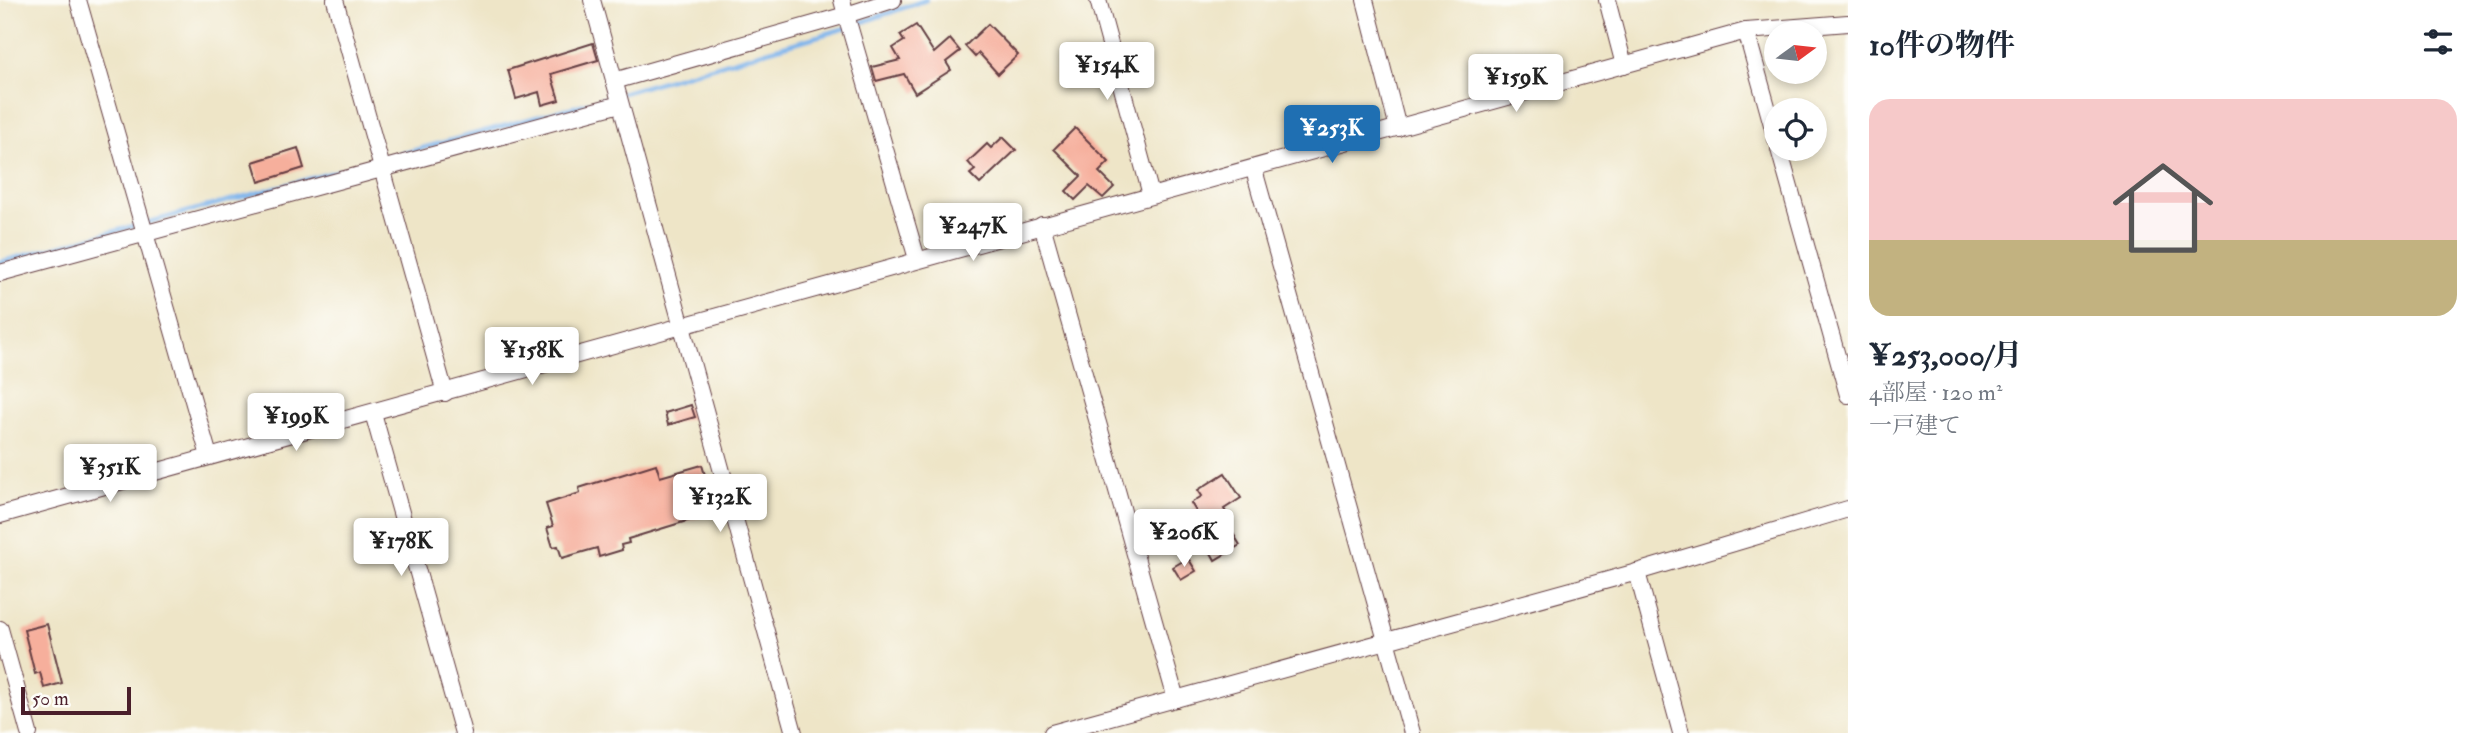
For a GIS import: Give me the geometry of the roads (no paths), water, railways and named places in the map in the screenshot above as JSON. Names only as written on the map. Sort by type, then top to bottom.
[{"type":"street","points":[[78,0],[209,457]]},
{"type":"street","points":[[335,0],[445,393]]},
{"type":"street","points":[[592,0],[794,733]]},
{"type":"street","points":[[614,81],[844,7],[893,0]]},
{"type":"street","points":[[1098,0],[1151,195]]},
{"type":"street","points":[[1365,0],[1398,128]]},
{"type":"street","points":[[1607,0],[1624,65]]},
{"type":"street","points":[[844,7],[917,259]]},
{"type":"street","points":[[0,515],[445,393],[917,259],[1746,32],[1848,23]]},
{"type":"street","points":[[1746,32],[1765,98]]},
{"type":"street","points":[[0,273],[620,104]]},
{"type":"street","points":[[1782,161],[1848,395]]},
{"type":"street","points":[[1257,167],[1254,170],[1412,733]]},
{"type":"street","points":[[1042,225],[1176,699]]},
{"type":"street","points":[[373,413],[463,733]]},
{"type":"street","points":[[1052,733],[1637,572],[1848,509]]},
{"type":"street","points":[[1637,572],[1681,733]]},
{"type":"street","points":[[0,629],[29,733]]},
{"type":"waterway","points":[[854,25],[926,0]]},
{"type":"waterway","points":[[622,93],[846,28]]},
{"type":"waterway","points":[[146,223],[614,96]]},
{"type":"waterway","points":[[0,262],[138,225]]}]
